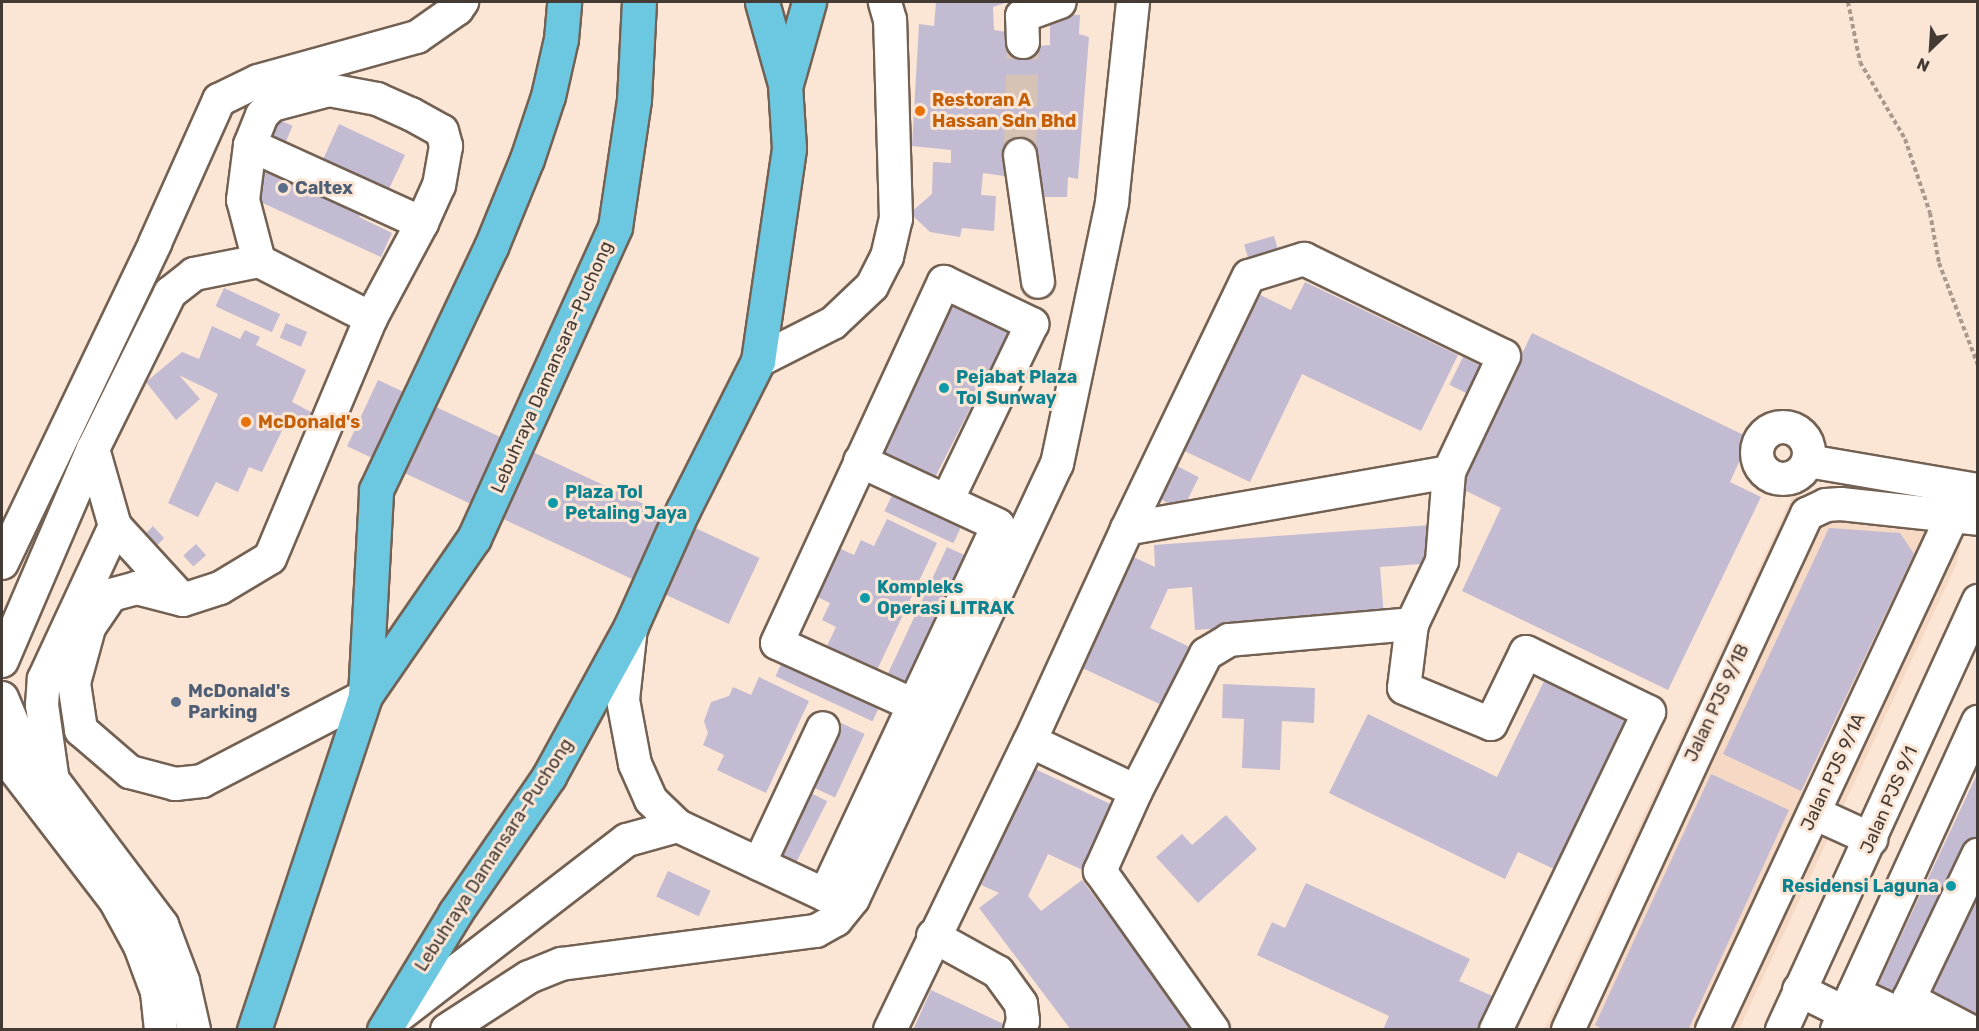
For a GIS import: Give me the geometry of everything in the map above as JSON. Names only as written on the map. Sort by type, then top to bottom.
[{"type":"highway","name":"Lebuhraya Damansara–Puchong","points":[[254,1029],[364,696],[376,490],[491,247],[527,159],[553,73],[564,2]]},
{"type":"highway","name":"Lebuhraya Damansara–Puchong","points":[[364,696],[474,538],[615,227],[634,100],[639,2]]},
{"type":"highway","name":"Lebuhraya Damansara–Puchong","points":[[386,1027],[455,913],[549,777],[631,626],[683,510],[758,361],[781,224],[789,148],[785,84],[762,2]]},
{"type":"highway","points":[[785,84],[808,2]]},
{"type":"street","points":[[2,563],[155,243],[219,100],[258,81],[349,59],[417,37],[456,9],[462,2]]},
{"type":"street","points":[[1023,42],[1022,16],[1060,2]]},
{"type":"street","points":[[447,1029],[529,977],[561,964],[816,930],[837,920],[853,899],[1057,464],[1112,202],[1133,2]]},
{"type":"street","points":[[758,361],[832,323],[872,286],[887,257],[896,219],[892,8]]},
{"type":"street","points":[[329,90],[349,59]]},
{"type":"street","points":[[259,261],[243,200],[250,145],[262,114],[272,105],[329,90],[377,99],[442,131],[446,161],[422,223],[371,318],[270,558],[220,588],[183,600],[137,588],[111,595],[89,628],[74,683],[81,730],[130,772],[175,784],[202,781],[364,696]]},
{"type":"street","points":[[250,145],[422,223]]},
{"type":"street","points":[[1020,155],[1038,282]]},
{"type":"street","points":[[890,1029],[933,936],[1030,741],[1126,529],[1249,276],[1304,259],[1504,356],[1449,472],[1442,561],[1412,624],[1404,688],[1491,724],[1526,652],[1649,712],[1496,1029]]},
{"type":"street","points":[[2,661],[93,449],[170,292],[194,274],[259,261],[371,318]]},
{"type":"street","points":[[914,705],[777,643],[944,282],[1032,324],[947,501]]},
{"type":"street","points":[[93,449],[115,526],[183,600]]},
{"type":"street","points":[[631,626],[623,700],[635,764],[651,800],[678,826],[825,895],[998,525],[860,461]]},
{"type":"street","points":[[1808,461],[1977,490]]},
{"type":"street","points":[[1126,529],[1449,472]]},
{"type":"street","name":"Jalan PJS 9/1B","points":[[1568,1029],[1807,514],[1827,505],[1841,504],[1965,517]]},
{"type":"street","name":"Jalan PJS 9/1A","points":[[1712,1029],[1814,813],[1965,517]]},
{"type":"street","points":[[53,779],[42,705],[44,679],[115,526]]},
{"type":"street","name":"Jalan PJS 9/1","points":[[1790,1027],[1799,990],[1871,839],[1977,601]]},
{"type":"street","points":[[1213,1029],[1100,871],[1136,790],[1206,654],[1229,640],[1412,624]]},
{"type":"street","points":[[2,698],[16,730],[162,925],[183,981],[194,1029]]},
{"type":"street","points":[[1845,1011],[1977,722]]},
{"type":"street","points":[[759,864],[823,728]]},
{"type":"street","points":[[1030,741],[1136,790]]},
{"type":"street","points":[[2,753],[115,900],[140,946],[157,992],[161,1029]]},
{"type":"street","points":[[1814,813],[1871,839]]},
{"type":"street","points":[[386,1027],[627,840],[678,826]]},
{"type":"street","points":[[1968,1029],[1909,999],[1977,855]]},
{"type":"street","points":[[933,936],[998,972],[1021,1004],[1023,1022],[1020,1029]]},
{"type":"street","points":[[1799,990],[1880,1029]]},
{"type":"street","points":[[1845,1011],[1932,1029]]},
{"type":"path","points":[[1848,2],[1860,62],[1905,139],[1930,213],[1939,263],[1977,365]]},
{"type":"shaded area","points":[[1793,495],[1967,507],[1957,563],[1739,1029],[1544,1030]]},
{"type":"building","points":[[936,2],[1008,2],[993,7],[994,30],[1019,34],[1036,46],[1050,45],[1050,14],[1080,15],[1079,34],[1089,37],[1078,179],[1068,177],[1067,197],[1038,197],[1041,169],[1028,166],[1011,177],[983,173],[981,195],[996,196],[994,231],[962,228],[960,237],[930,232],[910,213],[932,194],[933,162],[951,163],[951,150],[912,146],[919,24],[934,26]]},
{"type":"building","points":[[265,114],[293,126],[283,148],[256,136]]},
{"type":"building","name":"Caltex","points":[[339,124],[405,155],[388,191],[374,185],[359,217],[392,233],[381,257],[254,199],[267,169],[321,164]]},
{"type":"building","points":[[1274,236],[1279,254],[1249,263],[1244,245]]},
{"type":"building","points":[[1305,282],[1458,355],[1421,431],[1302,374],[1250,482],[1174,446],[1250,290],[1291,310]]},
{"type":"building","points":[[224,288],[280,314],[272,332],[216,306]]},
{"type":"building","name":"Pejabat Plaza Tol Sunway","points":[[950,296],[1011,327],[935,478],[873,447]]},
{"type":"building","points":[[286,323],[307,332],[301,347],[280,338]]},
{"type":"building","name":"McDonald's","points":[[212,326],[240,339],[245,330],[260,337],[256,345],[306,370],[292,402],[313,413],[308,425],[289,416],[262,472],[249,467],[238,492],[216,482],[198,517],[168,503],[218,394],[179,375],[200,399],[176,420],[146,382],[182,352],[199,359]]},
{"type":"building","points":[[1532,333],[1750,438],[1730,482],[1761,497],[1668,690],[1462,591],[1501,508],[1458,487]]},
{"type":"building","points":[[1463,357],[1488,369],[1475,397],[1449,385]]},
{"type":"building","name":"Plaza Tol Petaling Jaya","points":[[378,380],[760,558],[729,624],[347,446]]},
{"type":"building","points":[[1173,464],[1199,477],[1182,510],[1156,497]]},
{"type":"building","points":[[893,493],[962,525],[953,543],[885,511]]},
{"type":"building","name":"Kompleks Operasi LITRAK","points":[[887,519],[937,543],[877,670],[827,646],[836,627],[822,620],[830,603],[807,592],[830,544],[854,555],[861,540],[874,546]]},
{"type":"building","points":[[1431,525],[1434,563],[1380,567],[1384,617],[1195,630],[1192,587],[1168,589],[1150,628],[1194,649],[1166,707],[1076,665],[1127,554],[1155,567],[1154,545]]},
{"type":"building","points":[[153,526],[164,538],[153,550],[142,537]]},
{"type":"building","points":[[1829,528],[1900,533],[1914,554],[1801,791],[1723,754]]},
{"type":"building","points":[[196,544],[206,555],[193,567],[183,555]]},
{"type":"building","points":[[947,547],[964,555],[905,683],[887,675]]},
{"type":"building","points":[[784,658],[881,703],[873,721],[776,676]]},
{"type":"building","points":[[1551,667],[1640,710],[1560,872],[1518,852],[1505,879],[1329,793],[1368,714],[1497,777]]},
{"type":"building","points":[[759,677],[809,701],[766,793],[717,770],[724,755],[703,745],[708,733],[704,721],[711,702],[729,696],[733,687],[751,695]]},
{"type":"building","points":[[1223,684],[1315,688],[1314,723],[1282,721],[1280,770],[1242,768],[1244,719],[1222,718]]},
{"type":"building","points":[[841,723],[865,734],[835,797],[811,786]]},
{"type":"building","points":[[1022,763],[1117,807],[1087,872],[1048,854],[1028,896],[1041,911],[1082,880],[1195,1030],[1071,1030],[979,908],[999,893],[968,879]]},
{"type":"building","name":"Residensi Laguna","points":[[1978,772],[1978,1030],[1869,1004]]},
{"type":"building","points":[[1711,774],[1789,810],[1688,1030],[1605,1030],[1595,1025]]},
{"type":"building","points":[[805,790],[827,801],[795,866],[772,854]]},
{"type":"building","points":[[1226,815],[1257,849],[1198,903],[1156,857],[1182,834],[1192,845]]},
{"type":"building","points":[[668,871],[711,891],[699,916],[656,896]]},
{"type":"building","points":[[1306,883],[1470,959],[1459,981],[1499,999],[1485,1030],[1383,1030],[1389,1016],[1257,955],[1272,922],[1285,928]]},
{"type":"building","points":[[931,990],[1010,1027],[1008,1030],[913,1030]]},
{"type":"tunnel","points":[[1020,155],[1023,42]]},
{"type":"place","name":"Restoran A Hassan Sdn Bhd","points":[[920,111]]},
{"type":"place","name":"Caltex","points":[[283,188]]},
{"type":"place","name":"Pejabat Plaza Tol Sunway","points":[[944,388]]},
{"type":"place","name":"McDonald's","points":[[246,422]]},
{"type":"place","name":"Plaza Tol Petaling Jaya","points":[[553,503]]},
{"type":"place","name":"Kompleks Operasi LITRAK","points":[[865,598]]},
{"type":"place","name":"McDonald's Parking","points":[[176,702]]},
{"type":"place","name":"Residensi Laguna","points":[[1951,886]]}]
